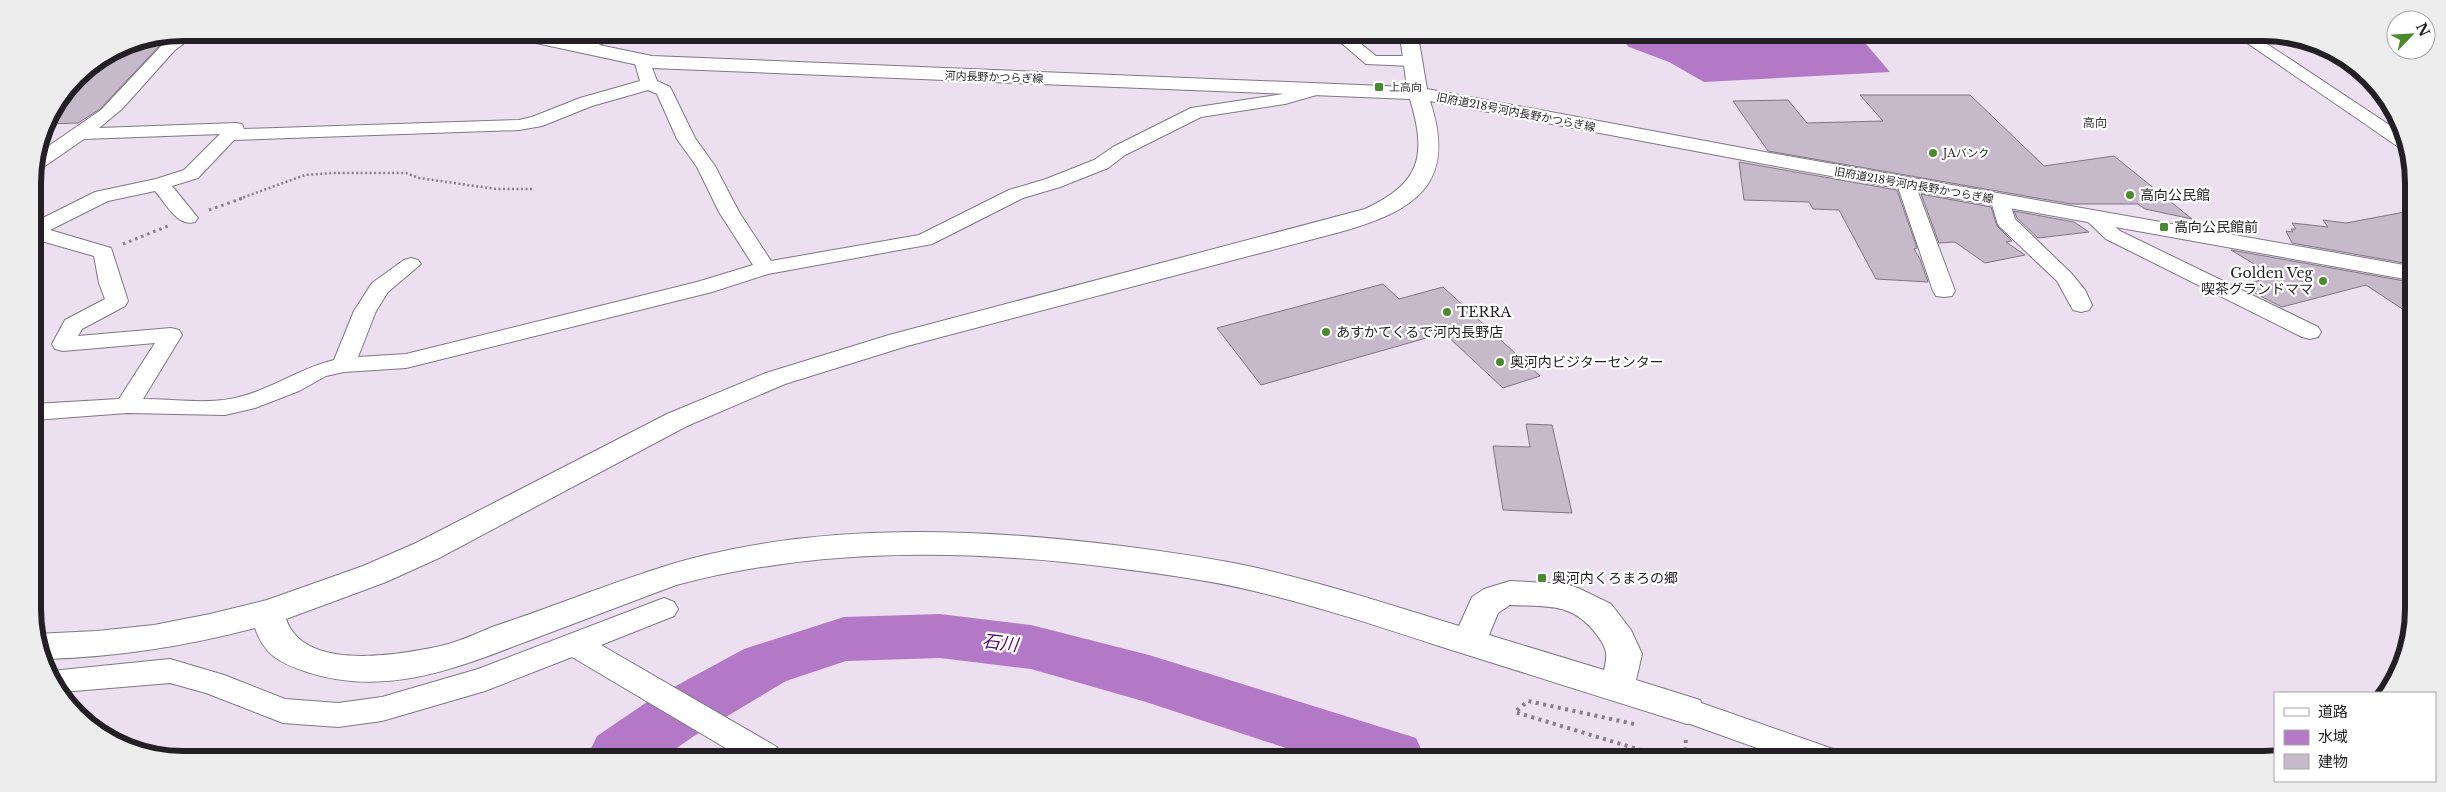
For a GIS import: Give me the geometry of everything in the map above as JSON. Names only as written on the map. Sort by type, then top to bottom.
[{"type":"street","points":[[43,158],[116,105],[164,53],[178,41]]},
{"type":"street","name":"河内長野かつらぎ線","points":[[550,41],[662,63],[1419,93]]},
{"type":"street","points":[[578,47],[595,41]]},
{"type":"street","points":[[625,41],[637,59],[649,84],[664,91],[686,139],[706,166],[729,212],[764,268]]},
{"type":"street","points":[[1347,41],[1372,61],[1412,61]]},
{"type":"street","points":[[47,646],[84,646],[194,630],[315,598],[430,549],[676,420],[752,387],[849,354],[1321,230],[1386,210],[1416,188],[1424,175],[1430,137],[1412,61],[1410,41]]},
{"type":"street","points":[[2252,41],[2397,138]]},
{"type":"street","points":[[231,135],[519,125],[536,122],[586,102],[649,84]]},
{"type":"street","points":[[41,412],[128,406],[225,408],[247,403],[291,386],[318,371],[344,365],[406,361],[704,287],[764,268],[924,240],[1016,194],[1054,183],[1101,164],[1119,151],[1197,112],[1285,99],[1314,90]]},
{"type":"street","name":"旧府道218号河内長野かつらぎ線","points":[[1419,93],[1906,184],[2405,272]]},
{"type":"street","points":[[42,224],[102,196],[160,184],[191,174],[236,128],[79,134]]},
{"type":"street","points":[[160,184],[188,218]]},
{"type":"street","points":[[1906,184],[1944,291]]},
{"type":"street","points":[[2001,201],[2005,220],[2064,277],[2074,290],[2081,305]]},
{"type":"street","points":[[2094,218],[2112,234],[2219,289],[2310,332]]},
{"type":"street","points":[[42,233],[46,236],[104,252],[110,283],[117,301],[74,325],[63,344],[171,336],[128,406]]},
{"type":"street","points":[[344,365],[365,311],[380,288],[411,264]]},
{"type":"street","points":[[267,612],[276,640],[298,656],[333,667],[379,669],[446,658],[668,576],[710,565],[786,552],[857,545],[977,545],[1070,551],[1181,565],[1253,580],[1333,600],[1469,642],[1614,703],[1686,724],[1791,750]]},
{"type":"street","points":[[1469,642],[1484,606],[1496,597],[1510,593],[1566,596],[1588,605],[1598,613],[1619,639],[1625,654],[1614,703]]},
{"type":"street","points":[[61,681],[170,671],[213,683],[283,711],[338,715],[382,710],[485,679],[664,609]]},
{"type":"street","points":[[576,645],[757,751]]},
{"type":"path","points":[[104,252],[188,218],[305,175],[406,173],[419,178],[496,189],[534,189]]},
{"type":"path","points":[[1614,703],[1528,701],[1515,712],[1642,750]]},
{"type":"path","points":[[1685,750],[1686,724]]},
{"type":"water","points":[[1622,41],[1863,41],[1890,72],[1704,82],[1669,62],[1629,47]]},
{"type":"building","points":[[163,43],[100,109],[78,123],[54,124],[71,97],[90,76],[120,56],[146,46]]},
{"type":"building","points":[[1860,95],[1970,95],[2044,166],[2114,156],[2192,219],[2145,209],[2138,204],[2071,204],[1768,151],[1733,101],[1788,100],[1807,123],[1883,121]]},
{"type":"building","points":[[1739,162],[1897,190],[1917,248],[1914,249],[1920,259],[1928,282],[1876,279],[1839,210],[1813,209],[1809,202],[1744,200]]},
{"type":"building","points":[[1921,194],[1991,207],[1997,226],[2012,241],[2006,242],[2025,255],[1985,263],[1955,242],[1939,243]]},
{"type":"building","points":[[2014,211],[2074,222],[2089,232],[2038,238],[2017,218]]},
{"type":"building","points":[[2405,212],[2405,263],[2292,243],[2286,231],[2293,232],[2291,229],[2296,229],[2292,223],[2328,227],[2323,220],[2346,223]]},
{"type":"building","points":[[2231,250],[2405,281],[2405,311],[2366,285],[2282,307],[2241,286],[2274,276]]},
{"type":"building","name":"あすかてくるで河内長野店","points":[[1383,284],[1399,299],[1443,287],[1540,376],[1503,388],[1444,333],[1261,385],[1217,328]]},
{"type":"building","points":[[1526,424],[1552,425],[1572,513],[1503,510],[1493,446],[1530,447]]},
{"type":"waterway","name":"石川","points":[[626,751],[672,718],[765,665],[844,639],[940,636],[1031,647],[1149,679],[1372,750]]},
{"type":"place","name":"上高向","points":[[1379,87]]},
{"type":"place","name":"JAバンク","points":[[1933,153]]},
{"type":"place","name":"高向公民館","points":[[2130,195]]},
{"type":"place","name":"高向公民館前","points":[[2164,227]]},
{"type":"place","name":"Golden Veg 喫茶グランドママ","points":[[2323,281]]},
{"type":"place","name":"TERRA","points":[[1447,312]]},
{"type":"place","name":"あすかてくるで河内長野店","points":[[1326,332]]},
{"type":"place","name":"奥河内ビジターセンター","points":[[1500,362]]},
{"type":"place","name":"奥河内くろまろの郷","points":[[1542,578]]},
{"type":"district","name":"高向","points":[[2095,123]]}]
